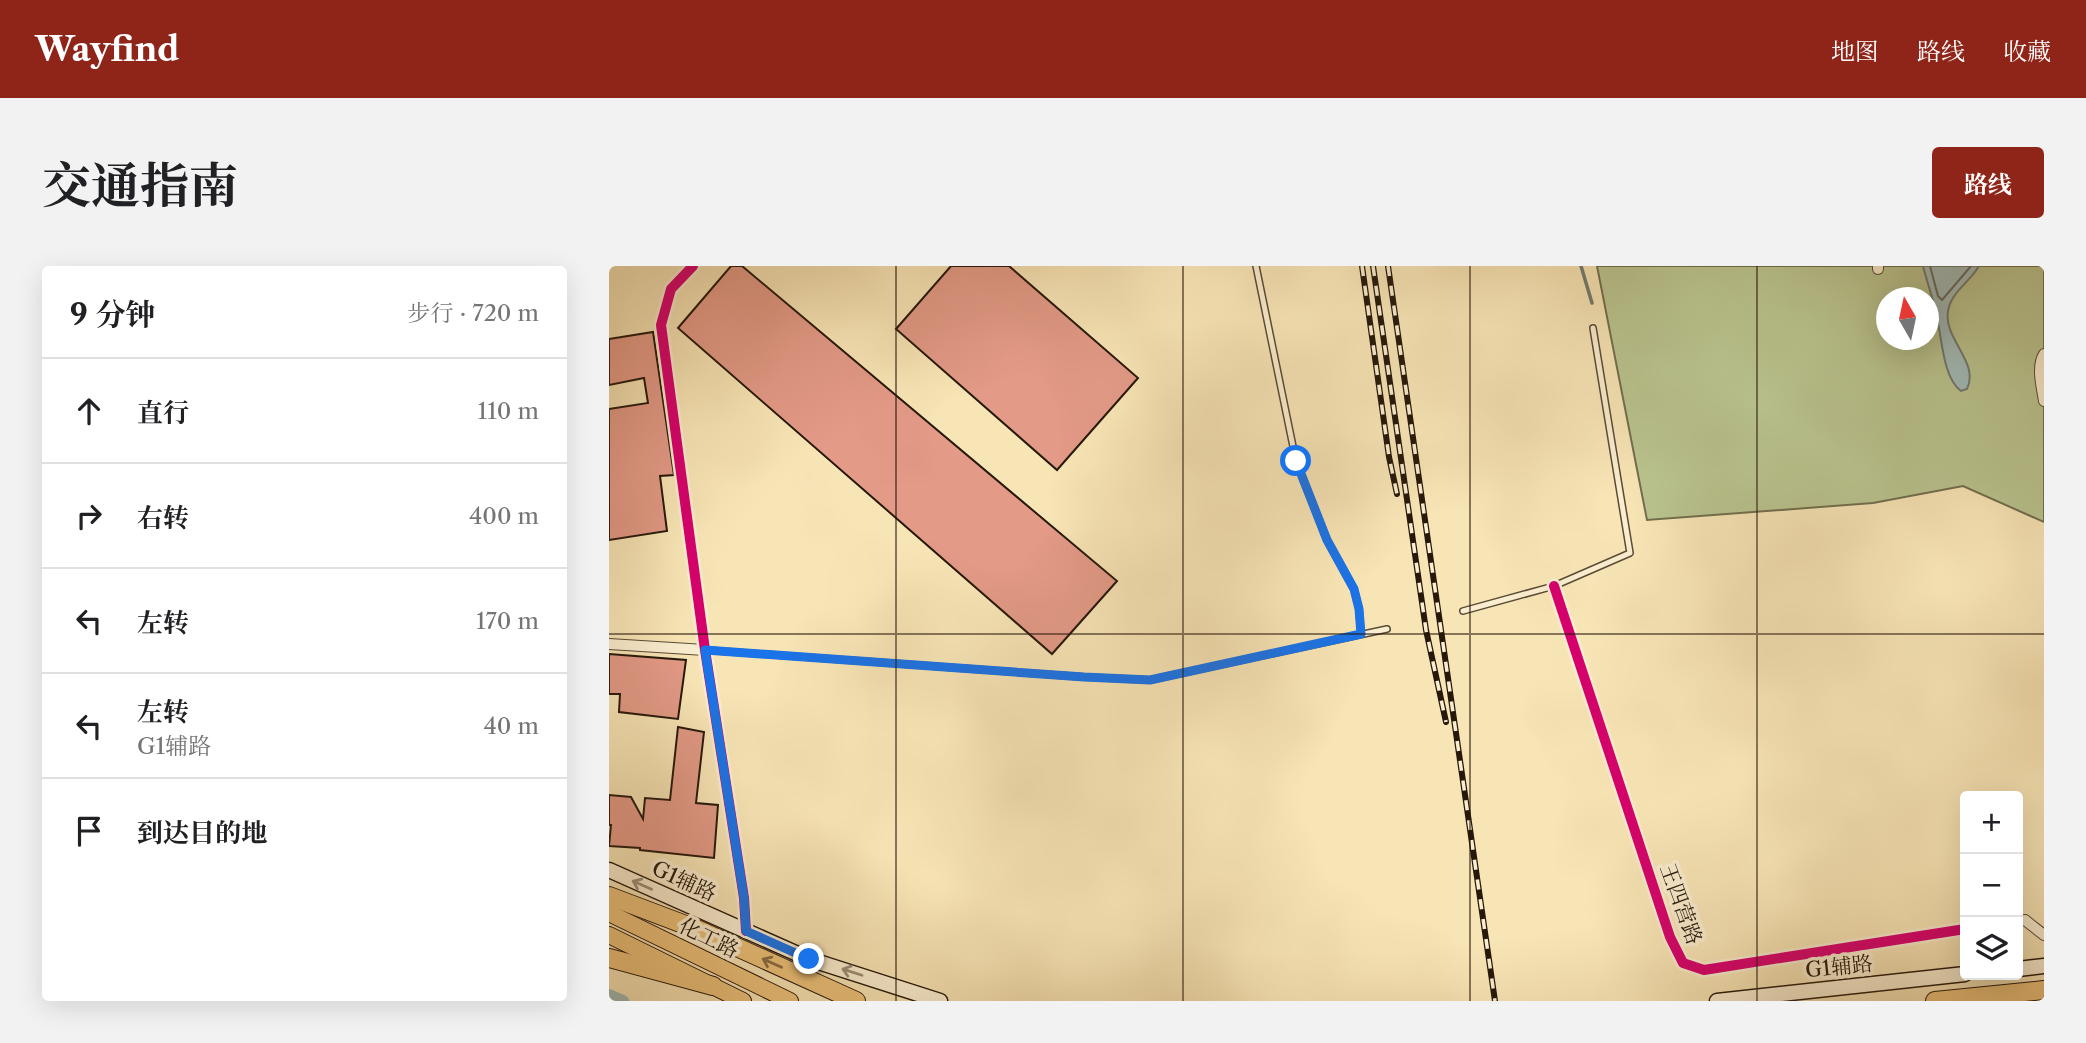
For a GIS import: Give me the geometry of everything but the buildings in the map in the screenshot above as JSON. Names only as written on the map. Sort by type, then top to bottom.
[{"type":"highway","points":[[609,896],[699,930],[856,1001]]},
{"type":"highway","points":[[609,958],[713,986]]},
{"type":"highway","points":[[1935,1001],[2044,990]]},
{"type":"main road","name":"G1辅路","points":[[609,870],[809,959],[940,1001]]},
{"type":"main road","name":"化工路","points":[[609,914],[790,1001]]},
{"type":"main road","name":"化工路","points":[[609,935],[743,1001]]},
{"type":"main road","points":[[2023,968],[2044,966]]},
{"type":"main road","name":"G1辅路","points":[[1717,1001],[1960,975]]},
{"type":"street","points":[[692,266],[671,289],[661,325],[705,650],[744,898],[746,931]]},
{"type":"street","points":[[2044,354],[2040,368],[2044,401]]},
{"type":"street","name":"王四营路","points":[[1554,586],[1670,937],[1683,963],[1705,970],[1960,930]]},
{"type":"street","points":[[609,644],[705,650]]},
{"type":"street","points":[[2023,920],[2044,936]]},
{"type":"lane","points":[[1256,266],[1296,461],[1327,540],[1354,589],[1361,634]]},
{"type":"lane","points":[[1464,611],[1554,586],[1630,552],[1593,328]]},
{"type":"lane","points":[[705,650],[1150,680],[1387,629]]},
{"type":"green space","points":[[1597,266],[2044,266],[2044,522],[1963,486],[1873,503],[1647,520]]},
{"type":"water","points":[[1923,266],[1979,266],[1953,298],[1948,311],[1951,331],[1969,369],[1967,389],[1961,391],[1955,385],[1946,366],[1939,329],[1939,287],[1929,287]]},
{"type":"waterway","points":[[1581,266],[1592,303]]},
{"type":"waterway","points":[[609,995],[623,1001]]},
{"type":"railway","points":[[1362,266],[1389,457],[1397,494]]},
{"type":"railway","points":[[1373,266],[1426,630],[1446,722]]},
{"type":"railway","points":[[1388,266],[1495,1001]]},
{"type":"cycle path","points":[[693,266],[671,289],[661,325],[705,650],[744,898],[746,931]]},
{"type":"cycle path","points":[[1554,586],[1670,937],[1683,963],[1704,970],[1960,930]]},
{"type":"route","points":[[809,959],[746,931],[744,898],[705,650],[1150,680],[1361,634],[1354,589],[1327,540],[1296,461]]}]
